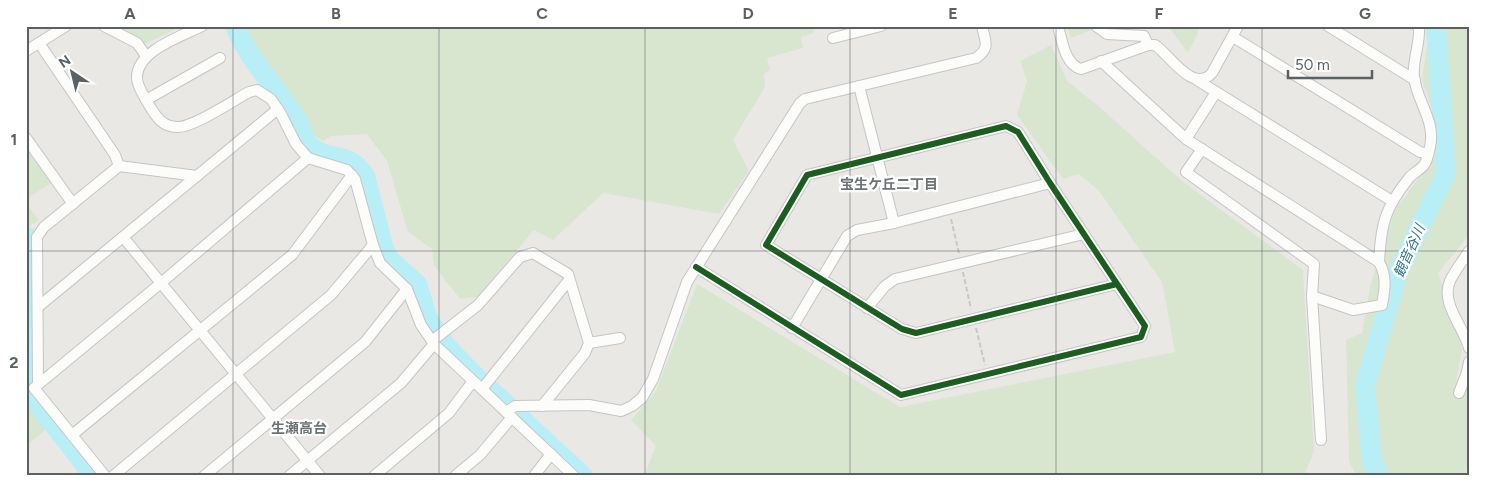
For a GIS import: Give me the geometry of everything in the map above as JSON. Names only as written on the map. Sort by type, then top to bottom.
[{"type":"street","points":[[26,51],[66,26]]},
{"type":"street","points":[[104,26],[137,43],[146,56]]},
{"type":"street","points":[[202,26],[146,56],[138,65],[137,78],[139,88],[154,114],[164,125],[179,128],[249,92],[257,90],[271,99],[296,144],[308,158],[347,170],[355,179],[373,246],[380,263],[407,290],[421,325],[473,381],[574,476]]},
{"type":"street","points":[[833,38],[856,29],[881,26]]},
{"type":"street","points":[[455,476],[480,455],[515,406],[589,404],[621,411],[632,406],[642,398],[653,379],[687,282],[800,103],[805,99],[976,58],[984,52],[986,46],[982,26]]},
{"type":"street","points":[[1058,26],[1069,60],[1075,67],[1081,69],[1148,45],[1155,45],[1186,75],[1392,201]]},
{"type":"street","points":[[1096,26],[1107,34],[1144,36],[1148,45]]},
{"type":"street","points":[[1197,80],[1208,78],[1212,73],[1238,26]]},
{"type":"street","points":[[1328,26],[1414,80]]},
{"type":"street","points":[[1379,262],[1383,223],[1392,201],[1412,175],[1424,164],[1432,136],[1414,80],[1414,70],[1420,41],[1419,28],[1417,26]]},
{"type":"street","points":[[1233,36],[1420,152],[1428,154]]},
{"type":"street","points":[[39,44],[115,154],[119,166]]},
{"type":"street","points":[[146,100],[220,58]]},
{"type":"street","points":[[1101,61],[1186,140],[1379,262],[1385,272],[1382,305],[1353,310],[1312,296]]},
{"type":"street","points":[[860,86],[894,223]]},
{"type":"street","points":[[1186,140],[1216,92]]},
{"type":"street","points":[[38,307],[278,109]]},
{"type":"street","points":[[696,267],[901,396],[1141,337],[1145,326],[1118,284],[1050,183],[1018,132],[1006,126],[807,175],[766,245],[902,329],[916,333],[1118,284]]},
{"type":"street","points":[[26,138],[72,204]]},
{"type":"street","points":[[1202,149],[1186,172],[1314,264],[1312,296],[1321,440]]},
{"type":"street","points":[[105,476],[34,388],[308,158]]},
{"type":"street","points":[[38,384],[37,237],[44,227],[119,166],[197,176]]},
{"type":"street","points":[[72,436],[292,255],[352,175]]},
{"type":"street","points":[[792,328],[847,236],[857,230],[894,223],[1050,183]]},
{"type":"street","points":[[867,308],[885,286],[895,279],[1084,234]]},
{"type":"street","points":[[123,237],[320,476]]},
{"type":"street","points":[[113,476],[331,295],[373,246]]},
{"type":"street","points":[[1469,250],[1449,282],[1446,294],[1450,307],[1464,323],[1469,348]]},
{"type":"street","points":[[289,476],[401,383],[436,340],[478,305],[520,257],[533,253],[568,274],[589,344],[585,353],[542,406]]},
{"type":"street","points":[[482,389],[570,280]]},
{"type":"street","points":[[204,476],[366,342],[407,290]]},
{"type":"street","points":[[589,344],[620,338]]},
{"type":"street","points":[[1459,393],[1469,362]]},
{"type":"street","points":[[374,476],[449,413],[473,381]]},
{"type":"street","points":[[534,476],[551,454]]},
{"type":"path","points":[[948,209],[987,374]]},
{"type":"green space","points":[[117,26],[182,26],[145,44],[140,38]]},
{"type":"green space","points":[[235,26],[813,26],[814,33],[801,37],[803,48],[767,58],[770,70],[764,74],[765,87],[733,140],[748,172],[719,214],[603,193],[553,240],[534,230],[477,297],[460,299],[434,266],[432,249],[408,232],[387,161],[367,134],[331,136],[323,141],[313,135],[292,111]]},
{"type":"green space","points":[[1067,26],[1089,26],[1091,30],[1071,38]]},
{"type":"green space","points":[[1168,26],[1198,26],[1198,33],[1188,53]]},
{"type":"green space","points":[[1430,26],[1469,26],[1469,235],[1438,273],[1462,349],[1456,381],[1469,390],[1469,458],[1465,476],[1356,476],[1349,461],[1346,340],[1362,333],[1371,283],[1394,212],[1444,143],[1422,80]]},
{"type":"green space","points":[[1051,45],[1067,81],[1096,104],[1182,181],[1303,270],[1314,451],[1304,476],[644,476],[656,446],[631,420],[656,391],[697,284],[900,407],[1175,352],[1162,282],[1099,191],[1079,174],[1063,179],[1017,115],[1027,81],[1020,61]]},
{"type":"green space","points":[[26,149],[51,183],[26,199]]},
{"type":"green space","points":[[26,203],[39,220],[26,229]]},
{"type":"green space","points":[[30,402],[48,428],[26,446],[26,404]]},
{"type":"waterway","points":[[235,26],[248,52],[298,122],[310,146],[324,154],[345,159],[359,168],[365,176],[384,250],[390,260],[417,284],[428,319],[445,345],[479,380]]},
{"type":"waterway","name":"観音谷川","points":[[1379,476],[1372,463],[1365,384],[1398,272],[1446,173],[1436,26]]},
{"type":"waterway","points":[[26,236],[31,247],[31,393],[94,476]]},
{"type":"waterway","points":[[488,388],[508,406]]},
{"type":"waterway","points":[[514,412],[583,476]]},
{"type":"cycle path","points":[[696,267],[901,395],[1141,337],[1145,326],[1018,132],[1006,126],[807,175],[766,245],[902,329],[916,333],[1117,284]]},
{"type":"district","name":"宝生ケ丘二丁目","points":[[889,184]]},
{"type":"district","name":"生瀬高台","points":[[299,428]]}]
